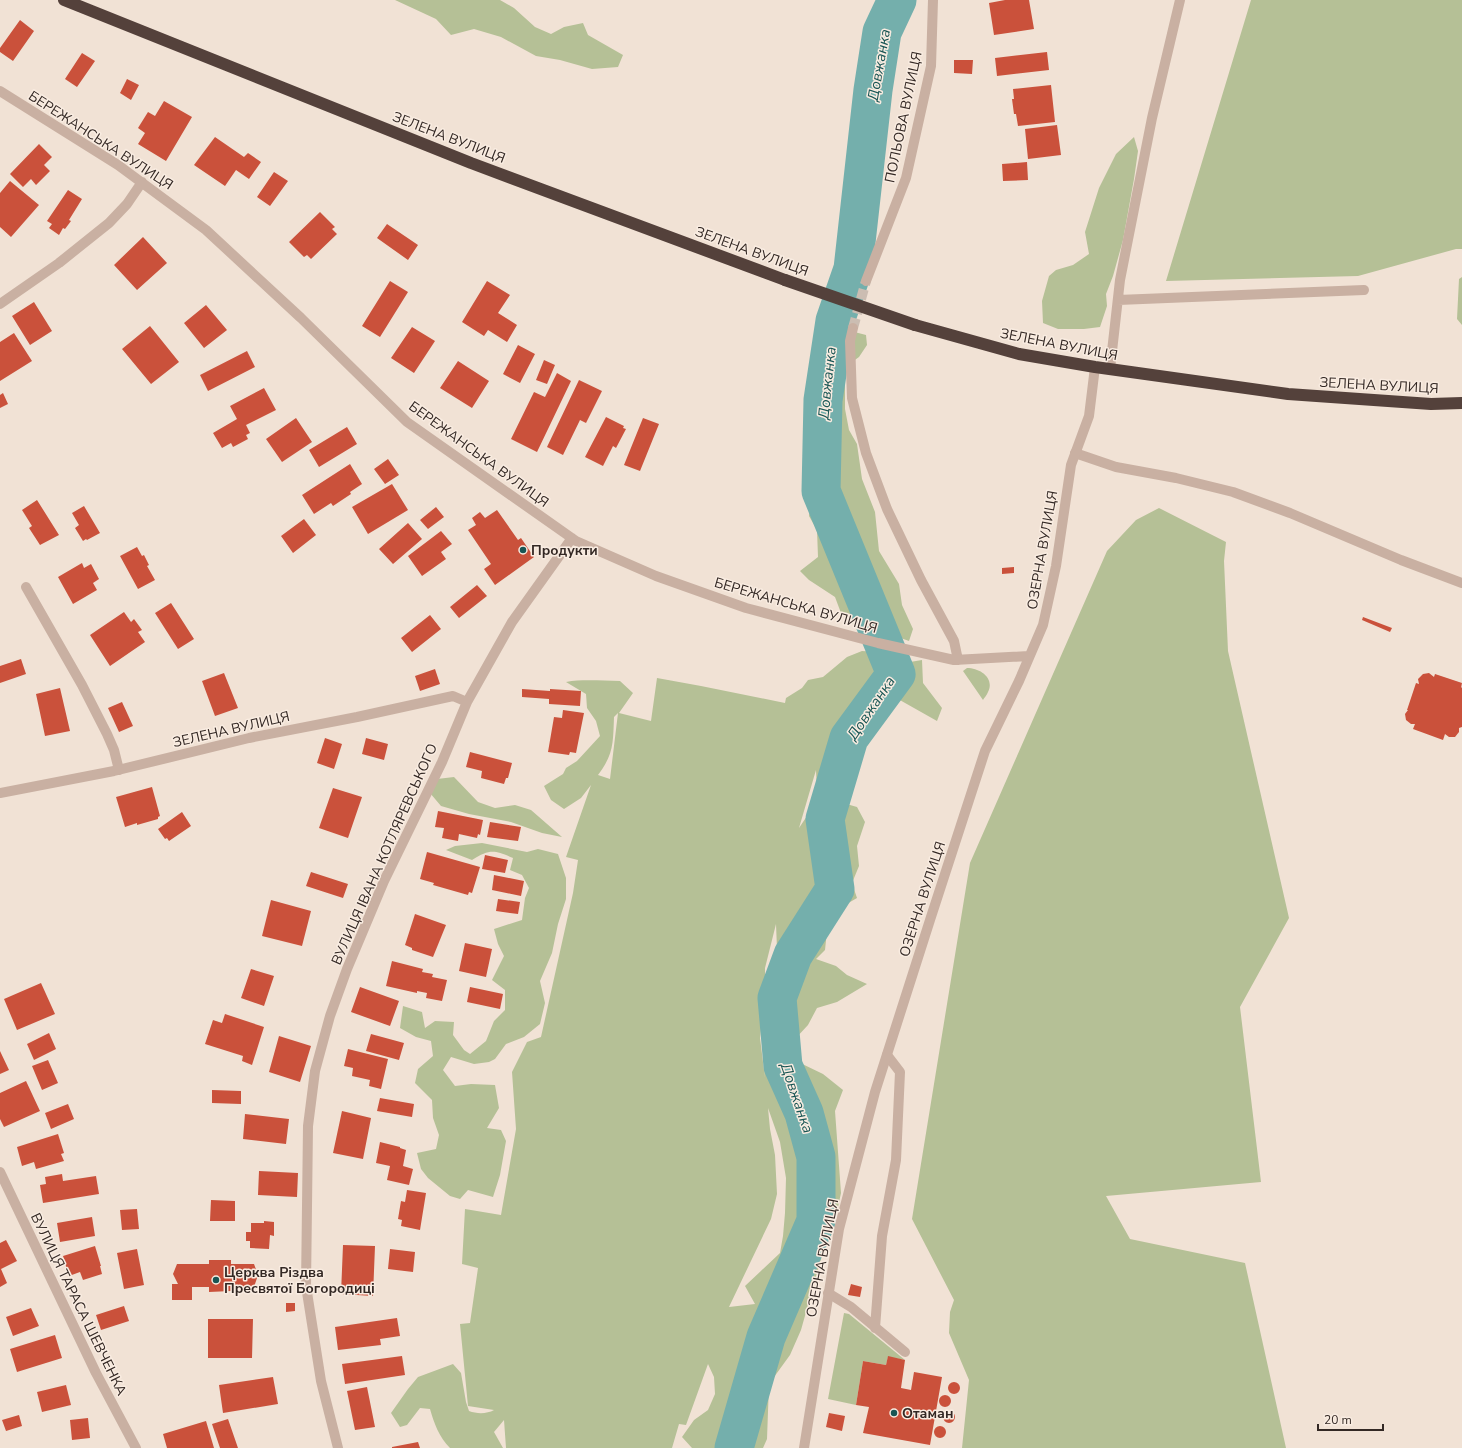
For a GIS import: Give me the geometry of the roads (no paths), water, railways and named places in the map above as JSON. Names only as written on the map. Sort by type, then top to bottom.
[{"type":"highway","name":"ЗЕЛЕНА ВУЛИЦЯ","points":[[64,0],[471,163],[785,280],[915,326],[1019,354],[1095,367],[1288,394],[1431,404],[1462,403]]},
{"type":"street","name":"ПОЛЬОВА ВУЛИЦЯ","points":[[866,281],[906,178],[931,66],[933,0]]},
{"type":"street","points":[[1110,369],[1120,280],[1152,118],[1180,0]]},
{"type":"street","name":"БЕРЕЖАНСЬКА ВУЛИЦЯ","points":[[0,91],[118,165],[206,230],[300,318],[407,422],[572,538],[656,576],[746,608],[878,643],[954,660],[1029,656]]},
{"type":"street","points":[[0,304],[59,263],[109,223],[127,204],[142,182]]},
{"type":"street","points":[[1118,300],[1364,290]]},
{"type":"street","points":[[853,328],[850,341],[852,398],[866,453],[887,509],[921,580],[954,641],[958,660]]},
{"type":"street","name":"ОЗЕРНА ВУЛИЦЯ","points":[[804,1448],[839,1229],[875,1092],[985,751],[1043,625],[1056,566],[1071,464],[1089,416],[1095,367]]},
{"type":"street","points":[[1075,453],[1116,467],[1176,478],[1234,492],[1290,513],[1401,560],[1462,583]]},
{"type":"street","name":"ВУЛИЦЯ ІВАНА КОТЛЯРЕВСЬКОГО","points":[[338,1448],[321,1381],[306,1286],[308,1126],[315,1071],[330,1016],[347,969],[384,881],[442,762],[468,702],[512,622],[572,538]]},
{"type":"street","points":[[26,587],[82,685],[114,750],[119,770]]},
{"type":"street","name":"ЗЕЛЕНА ВУЛИЦЯ","points":[[0,793],[119,770],[249,738],[357,717],[453,696],[468,702]]},
{"type":"street","points":[[876,1328],[882,1236],[896,1160],[900,1072],[887,1055]]},
{"type":"street","name":"ВУЛИЦЯ ТАРАСА ШЕВЧЕНКА","points":[[0,1172],[96,1374],[136,1448]]},
{"type":"street","points":[[828,1293],[851,1308],[905,1352]]},
{"type":"waterway","name":"Довжанка","points":[[734,1448],[766,1337],[816,1221],[816,1157],[804,1113],[783,1066],[777,998],[793,955],[835,889],[825,819],[849,738],[896,674],[821,491],[823,400],[835,321],[853,269],[873,90],[882,32],[897,0]]},
{"type":"tunnel","points":[[853,328],[866,281]]},
{"type":"place","name":"Продукти","points":[[523,550]]},
{"type":"place","name":"Церква Різдва Пресвятої Богородиці","points":[[216,1280]]},
{"type":"place","name":"Отаман","points":[[894,1413]]}]
